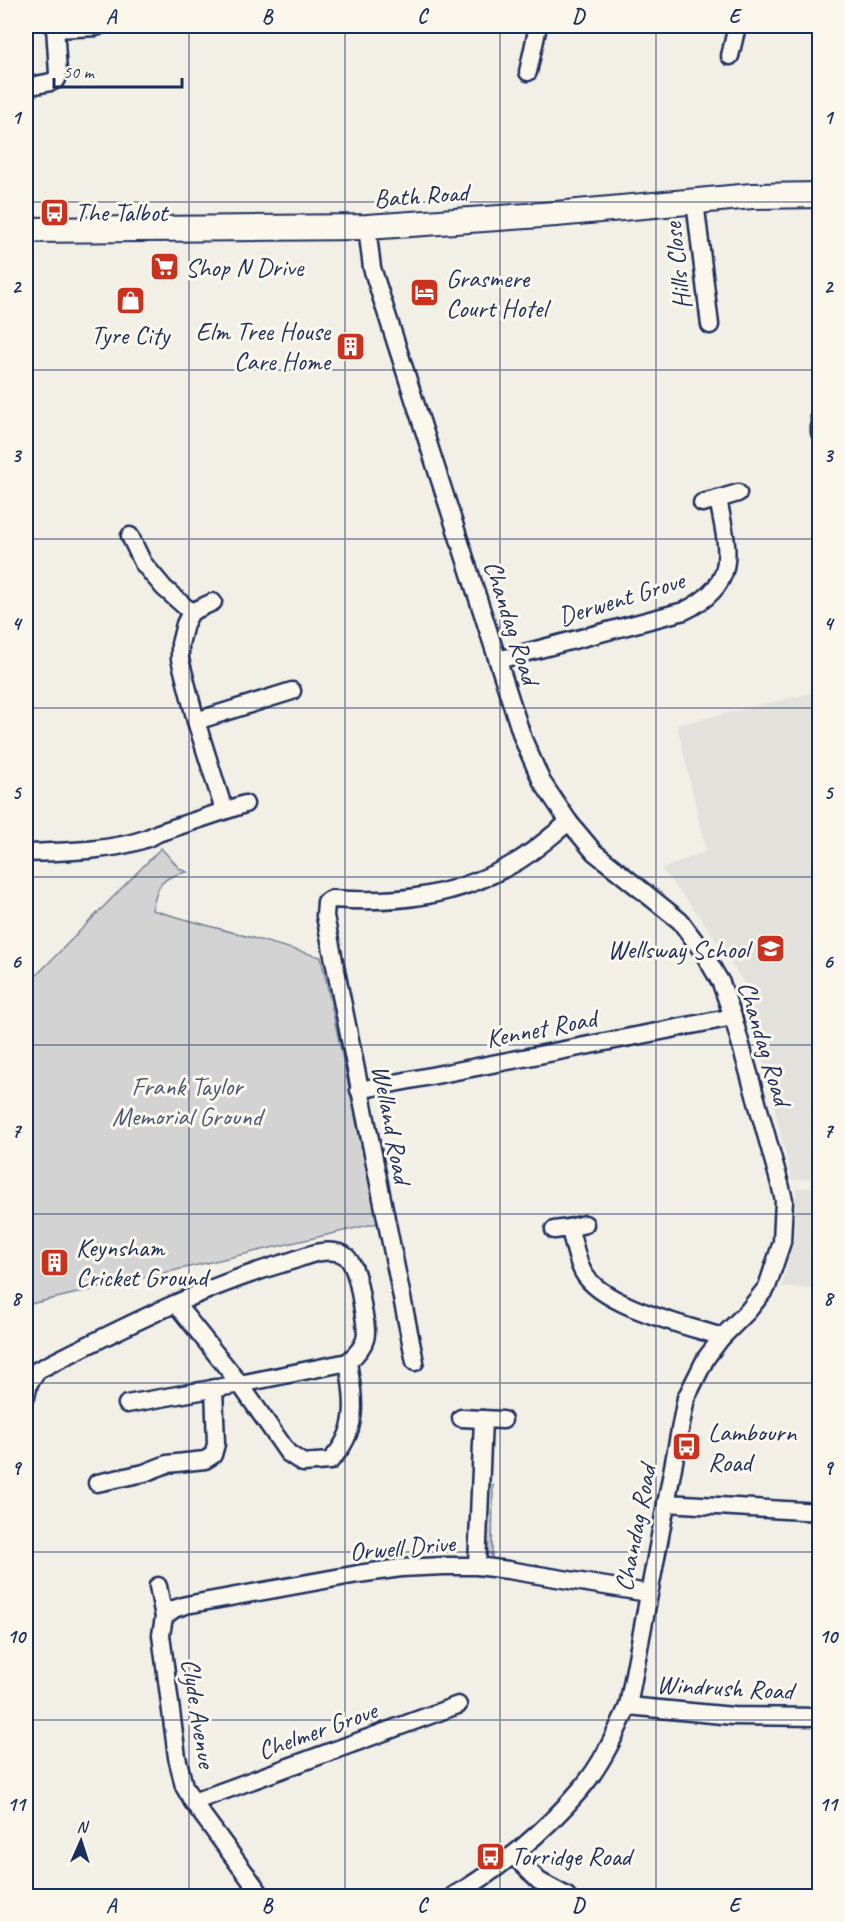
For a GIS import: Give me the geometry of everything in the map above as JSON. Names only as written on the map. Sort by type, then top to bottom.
[{"type":"main road","name":"Bath Road","points":[[26,230],[367,227],[556,214],[752,196],[819,195]]},
{"type":"street","points":[[528,72],[538,26]]},
{"type":"street","points":[[730,56],[737,26]]},
{"type":"street","points":[[26,87],[57,79],[55,27],[98,27]]},
{"type":"street","name":"Hills Close","points":[[695,201],[710,325]]},
{"type":"street","name":"Chandag Road","points":[[367,227],[372,268],[523,740],[542,782],[569,822],[594,852],[680,921],[703,952],[721,983],[733,1017],[784,1200],[782,1242],[778,1259],[766,1287],[706,1358],[686,1398],[628,1706],[609,1748],[581,1789],[513,1855],[453,1896]]},
{"type":"street","points":[[819,414],[819,433]]},
{"type":"street","points":[[702,503],[738,493]]},
{"type":"street","name":"Derwent Grove","points":[[498,660],[684,611],[704,600],[723,577],[726,562],[727,547],[718,499]]},
{"type":"street","points":[[129,536],[143,563],[164,588],[191,612]]},
{"type":"street","points":[[213,602],[191,612],[180,644],[180,659],[196,721],[224,810]]},
{"type":"street","points":[[196,721],[292,691]]},
{"type":"street","points":[[27,853],[55,853],[129,844],[245,804]]},
{"type":"street","name":"Welland Road","points":[[415,1362],[325,916],[326,902],[332,899],[376,901],[444,894],[494,874],[520,860],[569,822]]},
{"type":"street","name":"Kennet Road","points":[[359,1090],[733,1017]]},
{"type":"street","points":[[570,1228],[583,1272],[597,1289],[619,1303],[722,1337]]},
{"type":"street","points":[[26,1397],[29,1383],[38,1370],[176,1304],[263,1268],[323,1251],[342,1253],[350,1261],[356,1274],[368,1333],[359,1352],[348,1362],[127,1404]]},
{"type":"street","points":[[176,1304],[240,1383],[288,1453],[303,1463],[330,1461],[341,1450],[351,1431],[354,1400],[348,1362]]},
{"type":"street","points":[[97,1483],[144,1473],[166,1464],[205,1460],[213,1455],[216,1444],[214,1388]]},
{"type":"street","points":[[461,1418],[503,1420]]},
{"type":"street","points":[[477,1566],[483,1419]]},
{"type":"street","points":[[666,1503],[819,1512]]},
{"type":"street","name":"Orwell Drive","points":[[164,1617],[174,1609],[186,1605],[401,1568],[477,1566],[648,1593]]},
{"type":"street","name":"Clyde Avenue","points":[[158,1586],[164,1617],[161,1635],[177,1757],[184,1786],[193,1802],[262,1896]]},
{"type":"street","name":"Chelmer Grove","points":[[193,1802],[458,1706]]},
{"type":"street","name":"Windrush Road","points":[[628,1706],[732,1716],[819,1717]]},
{"type":"street","points":[[513,1855],[539,1881],[567,1896]]},
{"type":"shaded area","name":"Wellsway School","points":[[819,691],[819,1179],[792,1180],[744,983],[699,915],[661,869],[706,851],[677,725]]},
{"type":"shaded area","points":[[796,1188],[819,1188],[819,1289],[782,1287],[795,1234]]},
{"type":"green space","name":"Frank Taylor Memorial Ground","points":[[161,848],[179,868],[187,872],[171,877],[162,884],[156,894],[152,910],[321,957],[378,1223],[26,1305],[26,986]]},
{"type":"green space","points":[[487,1484],[493,1485],[492,1557],[486,1548]]},
{"type":"place","name":"The Talbot","points":[[54,212]]},
{"type":"place","name":"Shop N Drive","points":[[164,267]]},
{"type":"place","name":"Grasmere Court Hotel","points":[[425,293]]},
{"type":"place","name":"Tyre City","points":[[130,301]]},
{"type":"place","name":"Elm Tree House Care Home","points":[[351,346]]},
{"type":"place","name":"Wellsway School","points":[[770,949]]},
{"type":"place","name":"Keynsham Cricket Ground","points":[[55,1262]]},
{"type":"place","name":"Lambourn Road","points":[[687,1447]]},
{"type":"place","name":"Torridge Road","points":[[490,1856]]}]
